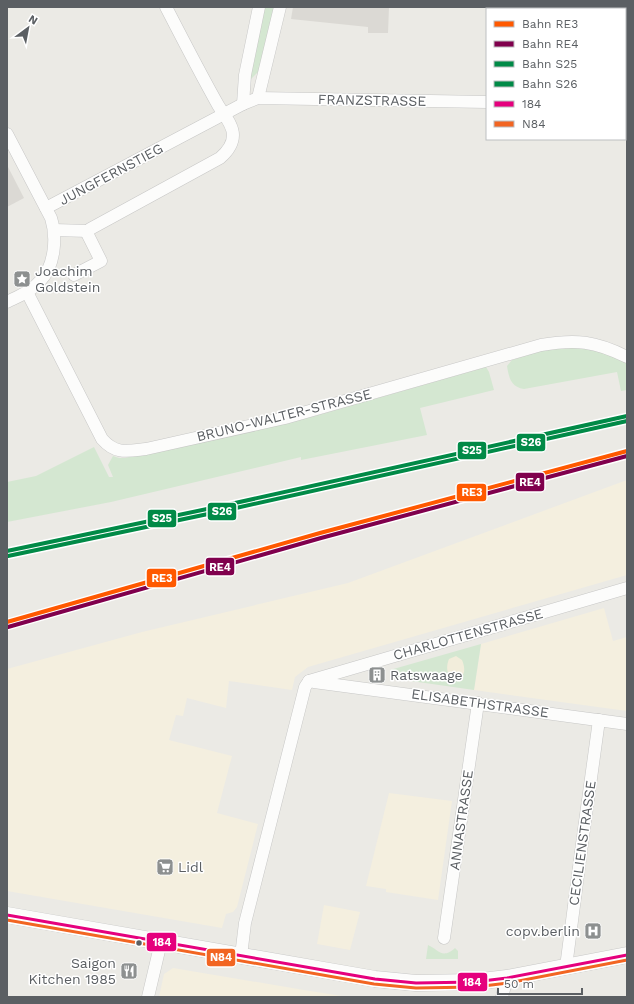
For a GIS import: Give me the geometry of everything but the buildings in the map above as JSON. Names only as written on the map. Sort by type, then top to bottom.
[{"type":"main road","points":[[7,915],[374,979],[408,982],[474,982],[507,978],[627,955]]},
{"type":"street","points":[[54,230],[88,231],[220,158],[229,148],[233,135],[232,128],[223,115],[166,7]]},
{"type":"street","points":[[243,104],[245,75],[259,7]]},
{"type":"street","points":[[258,98],[280,7]]},
{"type":"street","name":"JUNGFERNSTIEG","points":[[7,302],[27,292],[41,280],[49,265],[53,253],[54,230],[51,218],[46,208],[243,104],[258,98]]},
{"type":"street","name":"FRANZSTRASSE","points":[[258,98],[486,102]]},
{"type":"street","points":[[7,134],[46,208]]},
{"type":"street","points":[[74,274],[101,261],[87,233],[88,231]]},
{"type":"street","name":"BRUNO-WALTER-STRASSE","points":[[27,292],[102,439],[118,451],[126,452],[146,449],[285,418],[541,345],[561,342],[588,343],[608,348],[627,357]]},
{"type":"street","name":"CHARLOTTENSTRASSE","points":[[309,681],[627,588]]},
{"type":"street","points":[[241,956],[245,923],[305,687],[309,681]]},
{"type":"street","name":"ELISABETHSTRASSE","points":[[309,681],[627,724]]},
{"type":"street","name":"ANNASTRASSE","points":[[444,938],[478,703]]},
{"type":"street","name":"CECILIENSTRASSE","points":[[566,967],[599,720]]},
{"type":"street","points":[[148,997],[161,942]]},
{"type":"street","points":[[502,997],[507,978]]},
{"type":"shaded area","points":[[293,7],[389,7],[388,33],[368,33],[368,27],[291,19]]},
{"type":"shaded area","points":[[7,165],[24,198],[7,207]]},
{"type":"shaded area","points":[[627,480],[627,575],[308,667],[295,677],[292,690],[229,681],[226,708],[187,698],[183,716],[176,715],[169,740],[232,756],[217,813],[258,824],[237,907],[233,912],[226,914],[222,928],[7,891],[7,669],[142,632],[348,583]]},
{"type":"shaded area","points":[[604,608],[613,641],[627,637],[627,711],[474,690],[481,644]]},
{"type":"shaded area","points":[[389,793],[452,801],[438,900],[386,892],[386,889],[366,886]]},
{"type":"shaded area","points":[[324,905],[360,912],[350,950],[317,944]]},
{"type":"shaded area","points":[[173,968],[348,997],[159,997],[164,974]]},
{"type":"green space","points":[[263,7],[275,7],[262,68],[249,80]]},
{"type":"green space","points":[[570,346],[598,349],[627,362],[627,390],[621,391],[617,372],[524,389],[516,386],[511,381],[507,366],[512,360],[544,350]]},
{"type":"green space","points":[[486,367],[494,390],[420,408],[427,435],[301,460],[301,457],[111,502],[7,522],[7,482],[36,476],[94,447],[109,477],[113,477],[108,465],[113,456],[125,458],[308,418]]},
{"type":"green space","points":[[481,644],[474,690],[390,678],[390,670]]},
{"type":"green space","points":[[428,945],[443,953],[447,953],[455,948],[458,951],[458,959],[426,959]]},
{"type":"sand","points":[[456,656],[462,660],[464,668],[463,674],[460,678],[456,679],[448,673],[447,667],[449,659]]},
{"type":"rail line","name":"S25","points":[[7,551],[226,505],[627,416]]},
{"type":"rail line","name":"S26","points":[[8,556],[227,510],[627,421]]},
{"type":"rail line","name":"RE3","points":[[7,622],[320,533],[627,451]]},
{"type":"rail line","name":"RE4","points":[[8,627],[321,538],[627,456]]},
{"type":"transit line","name":"184","points":[[7,915],[375,979],[416,983],[474,982],[507,978],[627,955]]},
{"type":"transit line","name":"N84","points":[[7,920],[374,984],[416,988],[475,987],[508,983],[627,960]]},
{"type":"place","name":"Joachim Goldstein","points":[[22,279]]},
{"type":"place","name":"Ratswaage","points":[[377,675]]},
{"type":"place","name":"Lidl","points":[[165,867]]},
{"type":"place","name":"copv.berlin","points":[[593,931]]},
{"type":"place","name":"Saigon Kitchen 1985","points":[[129,971]]}]
